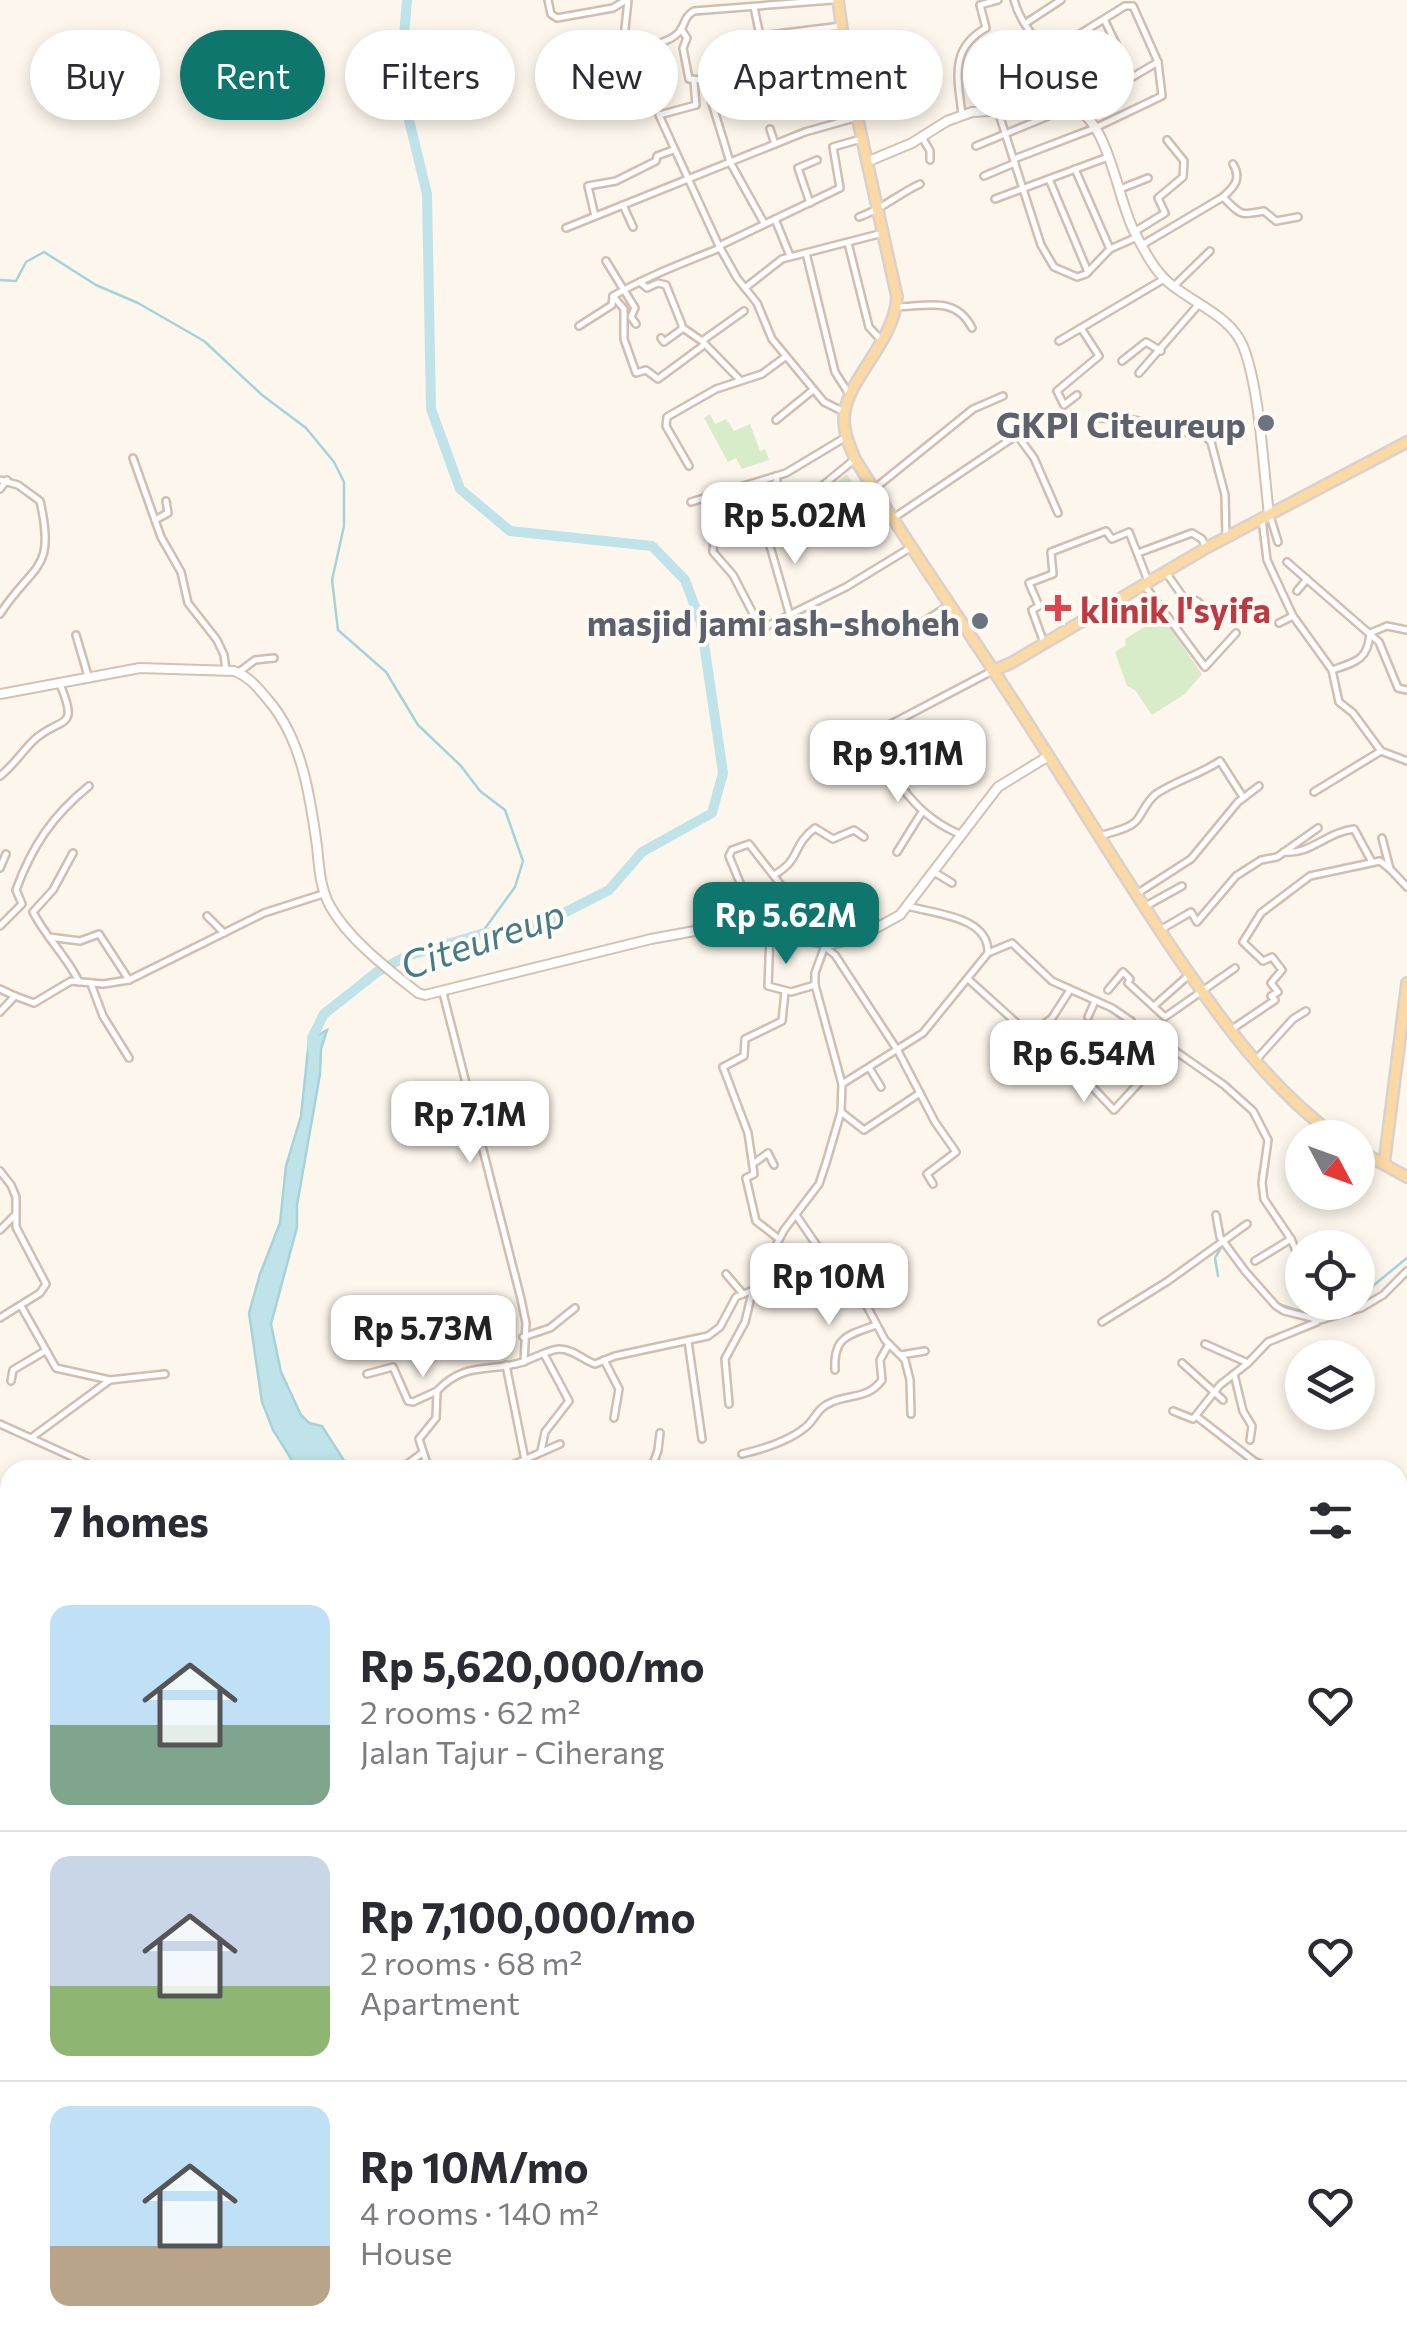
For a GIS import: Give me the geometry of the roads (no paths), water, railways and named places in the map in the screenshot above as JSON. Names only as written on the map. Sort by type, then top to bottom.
[{"type":"main road","points":[[835,0],[843,30]]},
{"type":"main road","points":[[869,161],[962,115]]},
{"type":"main road","points":[[859,120],[895,280],[896,307],[883,342],[844,412],[846,437],[855,459],[1202,992],[1255,1061],[1314,1120]]},
{"type":"main road","points":[[1088,120],[1108,156],[1138,238],[1164,278],[1230,327],[1243,347],[1256,415],[1266,516]]},
{"type":"main road","points":[[992,670],[1011,664],[1206,548],[1407,442]]},
{"type":"main road","points":[[1004,686],[1011,664]]},
{"type":"main road","points":[[0,694],[140,668],[239,672],[276,709],[298,756],[310,798],[325,894],[342,923],[418,993],[442,992],[673,934],[718,929],[825,945],[858,938],[908,906],[998,787],[1048,757]]},
{"type":"main road","points":[[1384,1164],[1407,983]]},
{"type":"main road","points":[[1375,1159],[1407,1177]]},
{"type":"street","points":[[548,0],[551,14],[557,18],[612,8],[627,0]]},
{"type":"street","points":[[627,0],[623,48],[670,38],[681,29],[690,12],[712,4],[754,7],[835,0]]},
{"type":"street","points":[[962,115],[958,69],[962,50],[986,28],[980,5],[998,0]]},
{"type":"street","points":[[1014,0],[1030,30]]},
{"type":"street","points":[[1025,24],[1061,0]]},
{"type":"street","points":[[984,176],[1163,94],[1158,62],[1133,6],[1125,6],[1088,30]]},
{"type":"street","points":[[754,7],[759,30]]},
{"type":"street","points":[[1105,20],[1110,30]]},
{"type":"street","points":[[814,30],[842,26]]},
{"type":"street","points":[[681,29],[686,38],[683,48],[689,79],[706,80],[730,162],[764,223]]},
{"type":"street","points":[[1134,76],[1158,62]]},
{"type":"street","points":[[694,80],[696,105],[659,115],[674,150],[719,247],[757,303],[769,332],[828,406],[844,412]]},
{"type":"street","points":[[566,228],[775,144],[846,120]]},
{"type":"street","points":[[1001,120],[1047,259],[1072,276],[1081,277],[1110,249],[1223,196],[1236,182],[1238,173],[1233,164]]},
{"type":"street","points":[[976,146],[1039,120]]},
{"type":"street","points":[[770,128],[775,144]]},
{"type":"street","points":[[922,137],[930,160]]},
{"type":"street","points":[[613,296],[842,186],[835,144],[863,139]]},
{"type":"street","points":[[1138,238],[1165,214],[1158,198],[1183,177],[1184,161],[1168,140]]},
{"type":"street","points":[[596,216],[588,186],[616,180],[674,150]]},
{"type":"street","points":[[995,199],[1108,156]]},
{"type":"street","points":[[810,203],[798,168],[817,160]]},
{"type":"street","points":[[1075,169],[1110,249]]},
{"type":"street","points":[[1118,190],[1148,178]]},
{"type":"street","points":[[1049,179],[1088,272]]},
{"type":"street","points":[[859,216],[879,210],[920,184]]},
{"type":"street","points":[[1223,196],[1243,216],[1264,210],[1276,221],[1298,217]]},
{"type":"street","points":[[623,205],[633,227]]},
{"type":"street","points":[[774,219],[790,256]]},
{"type":"street","points":[[744,288],[790,256],[884,233]]},
{"type":"street","points":[[848,243],[869,327],[883,342]]},
{"type":"street","points":[[1174,287],[1210,251]]},
{"type":"street","points":[[806,253],[835,372],[850,396]]},
{"type":"street","points":[[606,261],[635,308],[631,317],[636,324]]},
{"type":"street","points":[[1059,341],[1164,278]]},
{"type":"street","points":[[640,282],[647,288],[657,283],[667,286],[683,328],[739,379]]},
{"type":"street","points":[[579,326],[612,305],[613,296]]},
{"type":"street","points":[[613,296],[624,309],[624,339],[636,373],[646,370],[658,378],[744,311]]},
{"type":"street","points":[[1139,372],[1199,304]]},
{"type":"street","points":[[896,307],[952,306],[964,314],[972,328]]},
{"type":"street","points":[[660,338],[664,342],[683,328]]},
{"type":"street","points":[[1077,395],[1064,405],[1057,391],[1099,356],[1081,328]]},
{"type":"street","points":[[1122,361],[1146,342],[1160,351]]},
{"type":"street","points":[[689,466],[666,426],[667,417],[739,379],[762,374],[785,356]]},
{"type":"street","points":[[776,420],[814,390]]},
{"type":"street","points":[[874,489],[973,409],[1003,396]]},
{"type":"street","points":[[1096,418],[1156,422],[1183,433],[1200,432],[1210,440],[1225,495],[1226,538]]},
{"type":"street","points":[[1210,440],[1235,427]]},
{"type":"street","points":[[892,519],[1017,435],[1034,458],[1058,514]]},
{"type":"street","points":[[691,502],[776,476],[846,437]]},
{"type":"street","points":[[133,458],[161,537],[181,572],[189,607],[202,617],[218,640],[226,671]]},
{"type":"street","points":[[776,476],[777,482],[766,490],[786,522],[855,459]]},
{"type":"street","points":[[0,489],[4,480],[40,501],[47,532],[40,568],[0,614]]},
{"type":"street","points":[[155,520],[168,513],[166,501]]},
{"type":"street","points":[[1266,516],[1278,542]]},
{"type":"street","points":[[1266,516],[1268,560],[1293,616],[1332,670],[1339,702],[1353,713],[1380,751],[1407,762]]},
{"type":"street","points":[[770,522],[770,546],[790,616]]},
{"type":"street","points":[[1044,643],[1032,610],[1038,606],[1030,584],[1054,573],[1051,552],[1107,531],[1112,540],[1129,532],[1146,582],[1182,640],[1205,667],[1236,633]]},
{"type":"street","points":[[1138,553],[1193,532],[1206,548]]},
{"type":"street","points":[[714,535],[713,552],[733,575],[759,625],[766,626],[846,588],[910,548]]},
{"type":"street","points":[[1287,562],[1370,633],[1382,647],[1398,688],[1407,690]]},
{"type":"street","points":[[1165,571],[1183,597],[1197,601],[1219,621]]},
{"type":"street","points":[[1297,591],[1308,578]]},
{"type":"street","points":[[920,624],[948,606]]},
{"type":"street","points":[[1279,622],[1293,616]]},
{"type":"street","points":[[1370,633],[1386,626],[1407,630]]},
{"type":"street","points":[[1332,670],[1366,655],[1370,633]]},
{"type":"street","points":[[76,636],[88,676]]},
{"type":"street","points":[[239,672],[256,660],[274,658]]},
{"type":"street","points":[[832,755],[992,670]]},
{"type":"street","points":[[0,776],[38,737],[64,722],[69,707],[59,682]]},
{"type":"street","points":[[874,734],[892,774],[922,812],[938,825],[962,834]]},
{"type":"street","points":[[874,734],[922,809],[962,834]]},
{"type":"street","points":[[1314,792],[1380,751]]},
{"type":"street","points":[[1098,837],[1134,822],[1157,794],[1220,762],[1243,797]]},
{"type":"street","points":[[79,982],[71,964],[16,890],[46,828],[62,808],[89,786]]},
{"type":"street","points":[[1136,894],[1196,855],[1243,797],[1259,786]]},
{"type":"street","points":[[897,852],[922,812]]},
{"type":"street","points":[[774,876],[792,864],[800,842],[815,828],[833,840],[854,830],[864,838]]},
{"type":"street","points":[[1160,930],[1191,912],[1197,922],[1236,876],[1261,860],[1269,861],[1318,828]]},
{"type":"street","points":[[1284,852],[1300,852],[1329,836],[1354,829],[1372,862]]},
{"type":"street","points":[[1382,838],[1390,869]]},
{"type":"street","points":[[816,984],[798,992],[768,986],[765,935],[730,853],[752,844],[835,955],[898,1051],[956,1153],[926,1175],[932,1184]]},
{"type":"street","points":[[33,910],[53,890],[73,853]]},
{"type":"street","points":[[0,868],[6,854]]},
{"type":"street","points":[[1230,1030],[1274,1000],[1271,996],[1278,992],[1271,983],[1282,970],[1280,966],[1272,957],[1263,961],[1243,942],[1257,918],[1310,876],[1372,862],[1383,862],[1407,887]]},
{"type":"street","points":[[934,872],[952,883]]},
{"type":"street","points":[[1144,907],[1182,886]]},
{"type":"street","points":[[0,989],[34,1002],[64,984],[128,980],[279,908],[325,894]]},
{"type":"street","points":[[0,926],[22,902]]},
{"type":"street","points":[[908,906],[973,924],[986,940],[988,952]]},
{"type":"street","points":[[207,916],[224,933]]},
{"type":"street","points":[[47,936],[80,941],[100,934],[128,980]]},
{"type":"street","points":[[842,1084],[930,1027],[988,952],[1012,943],[1041,974],[1131,1021],[1148,1046],[1152,1048],[1160,1041],[1254,1111],[1268,1140],[1262,1183],[1264,1199],[1285,1231]]},
{"type":"street","points":[[729,1404],[725,1359],[745,1322],[753,1290],[779,1239],[819,1184],[841,1112],[842,1084],[816,984],[815,973],[825,945]]},
{"type":"street","points":[[1108,990],[1123,972],[1130,979],[1128,983],[1165,1017],[1235,968]]},
{"type":"street","points":[[1154,1006],[1190,974]]},
{"type":"street","points":[[968,979],[1030,1036],[1052,1018],[1070,990]]},
{"type":"street","points":[[91,984],[103,1016],[129,1058]]},
{"type":"street","points":[[442,992],[526,1320],[524,1362]]},
{"type":"street","points":[[779,1239],[754,1216],[746,1178],[754,1175],[754,1163],[742,1114],[723,1067],[743,1057],[745,1039],[782,1020],[786,992]]},
{"type":"street","points":[[0,1012],[15,996]]},
{"type":"street","points":[[1088,1017],[1096,1000]]},
{"type":"street","points":[[1255,1061],[1293,1019],[1306,1011]]},
{"type":"street","points":[[1131,1021],[1081,1074],[1114,1110],[1162,1058]]},
{"type":"street","points":[[870,1068],[881,1087]]},
{"type":"street","points":[[841,1112],[864,1130],[920,1093]]},
{"type":"street","points":[[754,1163],[768,1153],[774,1165]]},
{"type":"street","points":[[0,1172],[15,1193],[16,1227],[46,1284],[45,1289],[0,1318]]},
{"type":"street","points":[[2,1225],[16,1214]]},
{"type":"street","points":[[796,1215],[835,1272],[862,1297],[888,1344],[901,1356],[909,1371],[912,1414]]},
{"type":"street","points":[[1216,1215],[1219,1235],[1244,1271],[1276,1306],[1285,1308]]},
{"type":"street","points":[[1102,1322],[1247,1224]]},
{"type":"street","points":[[1255,1261],[1285,1244]]},
{"type":"street","points":[[771,1256],[801,1275]]},
{"type":"street","points":[[1375,1301],[1407,1272]]},
{"type":"street","points":[[726,1274],[743,1294]]},
{"type":"street","points":[[367,1374],[394,1367],[408,1402],[437,1391],[456,1374],[524,1362],[555,1349],[566,1350],[592,1364],[715,1332],[730,1304],[753,1290]]},
{"type":"street","points":[[20,1305],[58,1369],[110,1380],[165,1374]]},
{"type":"street","points":[[523,1337],[550,1328],[575,1308]]},
{"type":"street","points":[[1173,1411],[1192,1419],[1214,1392],[1273,1338],[1312,1320]]},
{"type":"street","points":[[834,1370],[834,1354],[840,1343],[876,1325]]},
{"type":"street","points":[[688,1341],[702,1439]]},
{"type":"street","points":[[742,1454],[762,1449],[806,1426],[828,1404],[872,1391],[882,1380],[880,1360],[888,1344]]},
{"type":"street","points":[[1205,1344],[1248,1363]]},
{"type":"street","points":[[901,1356],[925,1350]]},
{"type":"street","points":[[11,1381],[13,1370],[45,1351]]},
{"type":"street","points":[[541,1451],[545,1432],[569,1402],[544,1354]]},
{"type":"street","points":[[604,1360],[619,1388],[614,1418]]},
{"type":"street","points":[[1182,1363],[1223,1400]]},
{"type":"street","points":[[506,1365],[526,1460],[560,1444]]},
{"type":"street","points":[[1234,1374],[1242,1411],[1252,1426],[1250,1440]]},
{"type":"street","points":[[31,1438],[110,1380]]},
{"type":"street","points":[[424,1460],[418,1438],[436,1418],[437,1391]]},
{"type":"street","points":[[1196,1416],[1253,1460]]},
{"type":"street","points":[[0,1424],[82,1460]]},
{"type":"street","points":[[654,1460],[660,1432]]},
{"type":"street","points":[[413,1460],[421,1454]]},
{"type":"water","points":[[327,1030],[297,1205],[297,1227],[271,1324],[281,1372],[301,1415],[309,1423],[322,1426],[344,1460],[292,1460],[262,1402],[249,1313],[280,1223],[286,1166],[301,1116],[309,1040]]},
{"type":"waterway","name":"Citeureup","points":[[313,1051],[312,1038],[324,1014],[377,972],[407,956],[481,934],[544,923],[609,890],[642,852],[712,813],[723,773],[701,623],[685,580],[652,546],[510,531],[460,489],[431,409],[427,194],[400,83],[407,0]]},
{"type":"waterway","points":[[0,280],[16,281],[26,262],[44,252],[96,285],[138,303],[204,341],[262,395],[306,428],[334,462],[344,482],[344,526],[332,580],[338,630],[386,672],[418,725],[461,766],[480,791],[505,810],[523,861],[515,887],[481,934]]},
{"type":"waterway","points":[[1218,1276],[1215,1258],[1222,1246],[1229,1245],[1241,1261]]},
{"type":"waterway","points":[[1375,1284],[1407,1258]]},
{"type":"waterway","points":[[1278,1304],[1285,1306]]},
{"type":"place","name":"GKPI Citeureup","points":[[1266,423]]},
{"type":"place","name":"klinik l'syifa","points":[[1058,608]]},
{"type":"place","name":"masjid jami ash-shoheh","points":[[980,621]]}]
